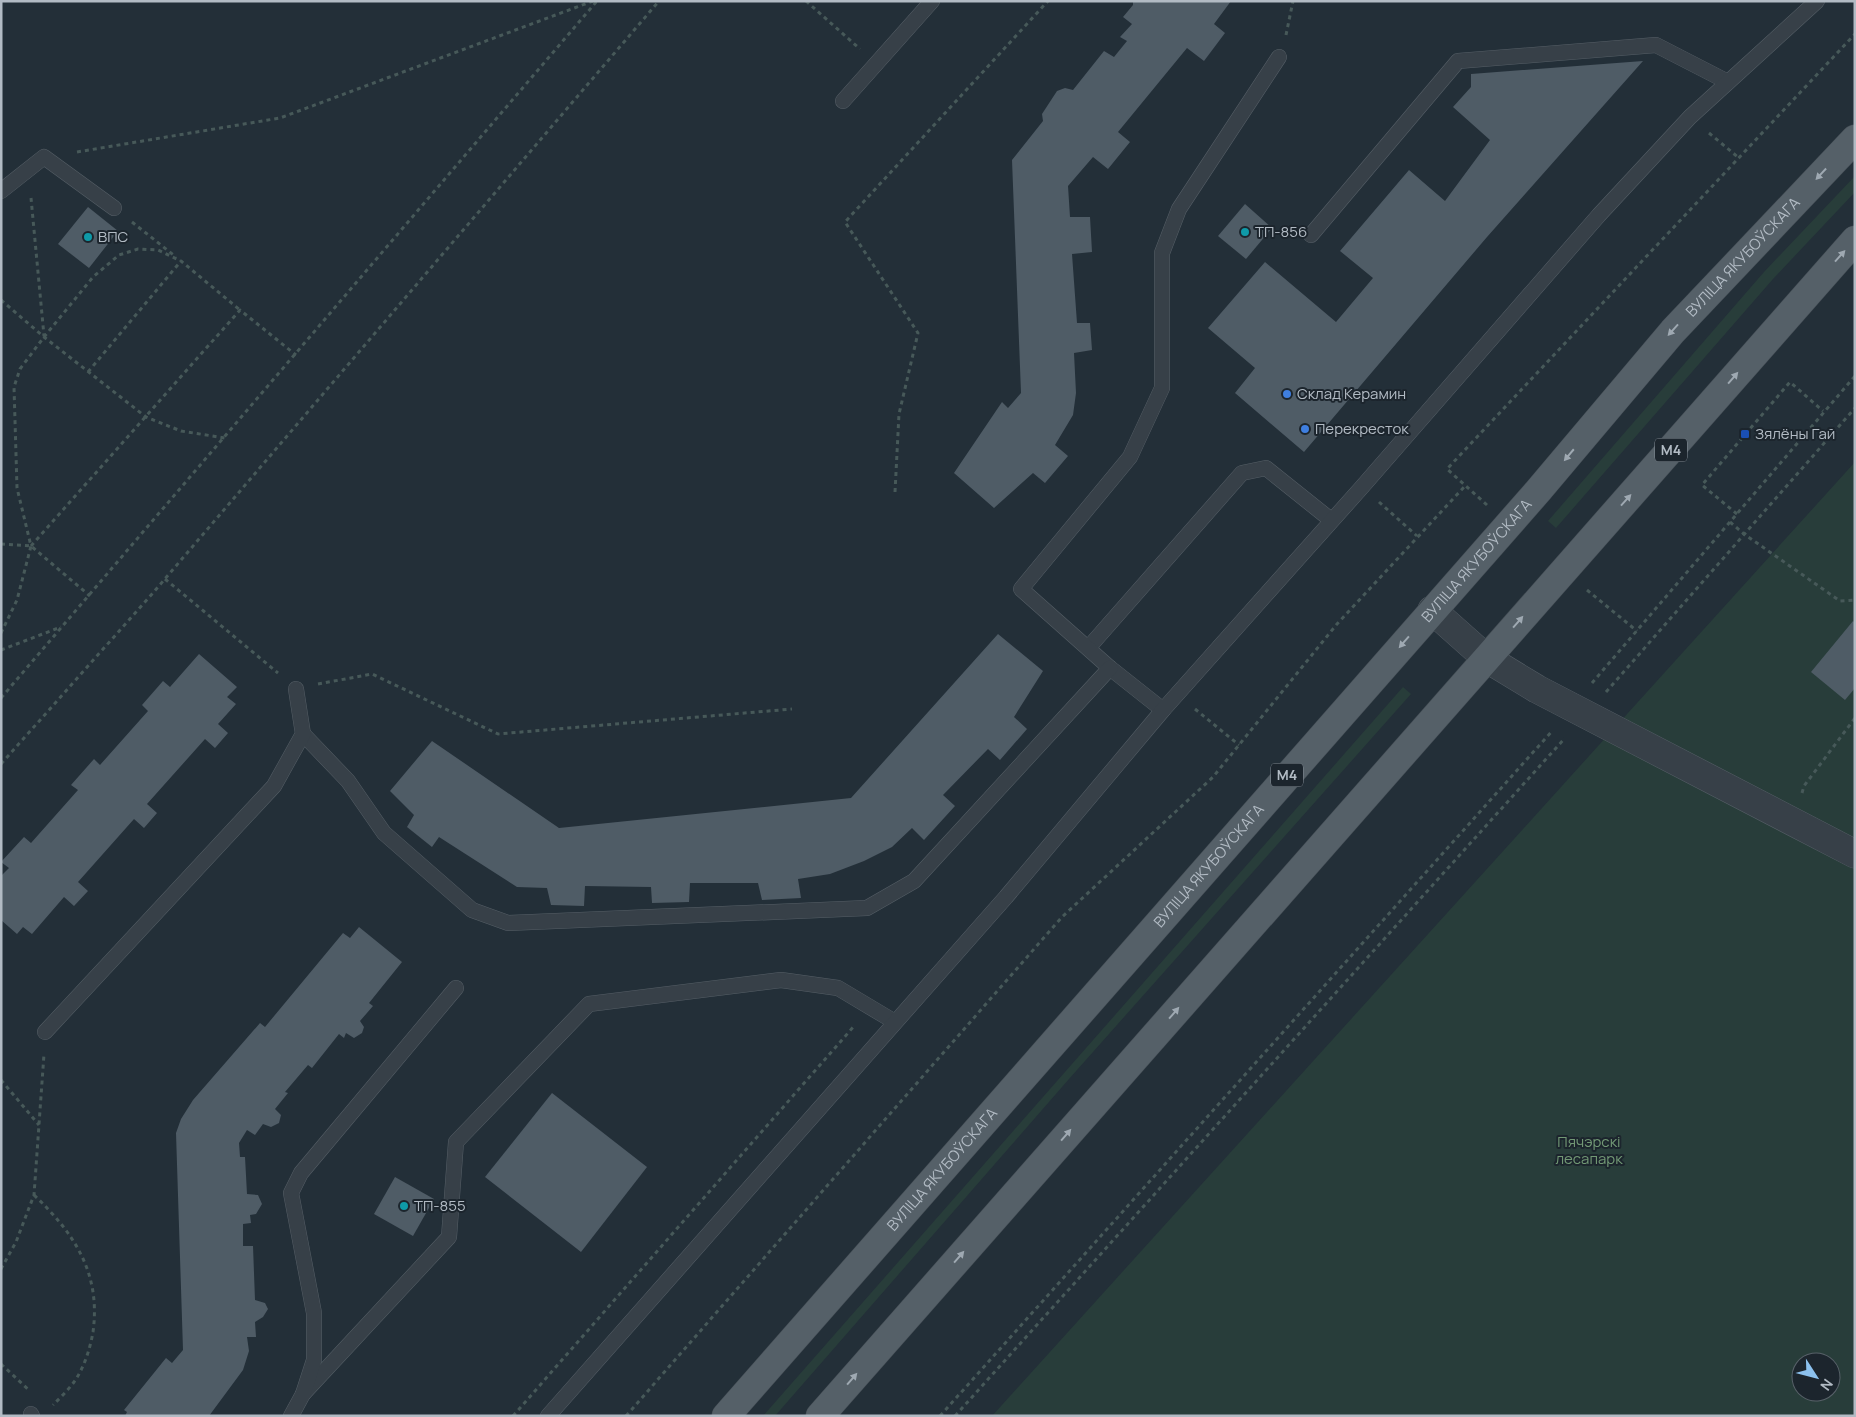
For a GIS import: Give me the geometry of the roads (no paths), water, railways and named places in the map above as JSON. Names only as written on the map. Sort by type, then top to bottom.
[{"type":"main road","name":"ВУЛІЦА ЯКУБОЎСКАГА","points":[[726,1416],[1538,491],[1673,331],[1855,139]]},
{"type":"main road","name":"М4","points":[[820,1416],[1855,240]]},
{"type":"street","points":[[1432,610],[1486,658],[1537,689],[1855,854]]},
{"type":"lane","points":[[843,101],[932,1]]},
{"type":"lane","points":[[548,1416],[1006,897],[1163,710],[1362,487],[1599,216],[1690,117],[1817,1]]},
{"type":"lane","points":[[1311,235],[1458,61],[1656,45],[1728,82]]},
{"type":"lane","points":[[1163,710],[1110,668],[1089,647],[1021,589],[1130,456],[1162,388],[1162,253],[1179,208],[1279,57]]},
{"type":"lane","points":[[1,191],[44,158],[114,208]]},
{"type":"lane","points":[[1089,647],[1242,474],[1266,468],[1331,520]]},
{"type":"lane","points":[[296,688],[303,734],[348,781],[384,834],[472,910],[508,923],[867,908],[914,881],[1110,668]]},
{"type":"lane","points":[[45,1032],[274,786],[303,734]]},
{"type":"lane","points":[[303,1394],[450,1237],[456,1142],[589,1004],[781,980],[838,988],[894,1022]]},
{"type":"lane","points":[[291,1416],[303,1394],[314,1360],[314,1313],[291,1193],[301,1173],[456,988]]},
{"type":"place","name":"ТП-856","points":[[1245,232]]},
{"type":"place","name":"ВПС","points":[[88,237]]},
{"type":"place","name":"Склад Керамин","points":[[1287,394]]},
{"type":"place","name":"Перекресток","points":[[1305,429]]},
{"type":"place","name":"Зялёны Гай","points":[[1745,434]]},
{"type":"place","name":"ТП-855","points":[[404,1206]]},
{"type":"park label","name":"Пячэрскі лесапарк","points":[[1589,1150]]}]
